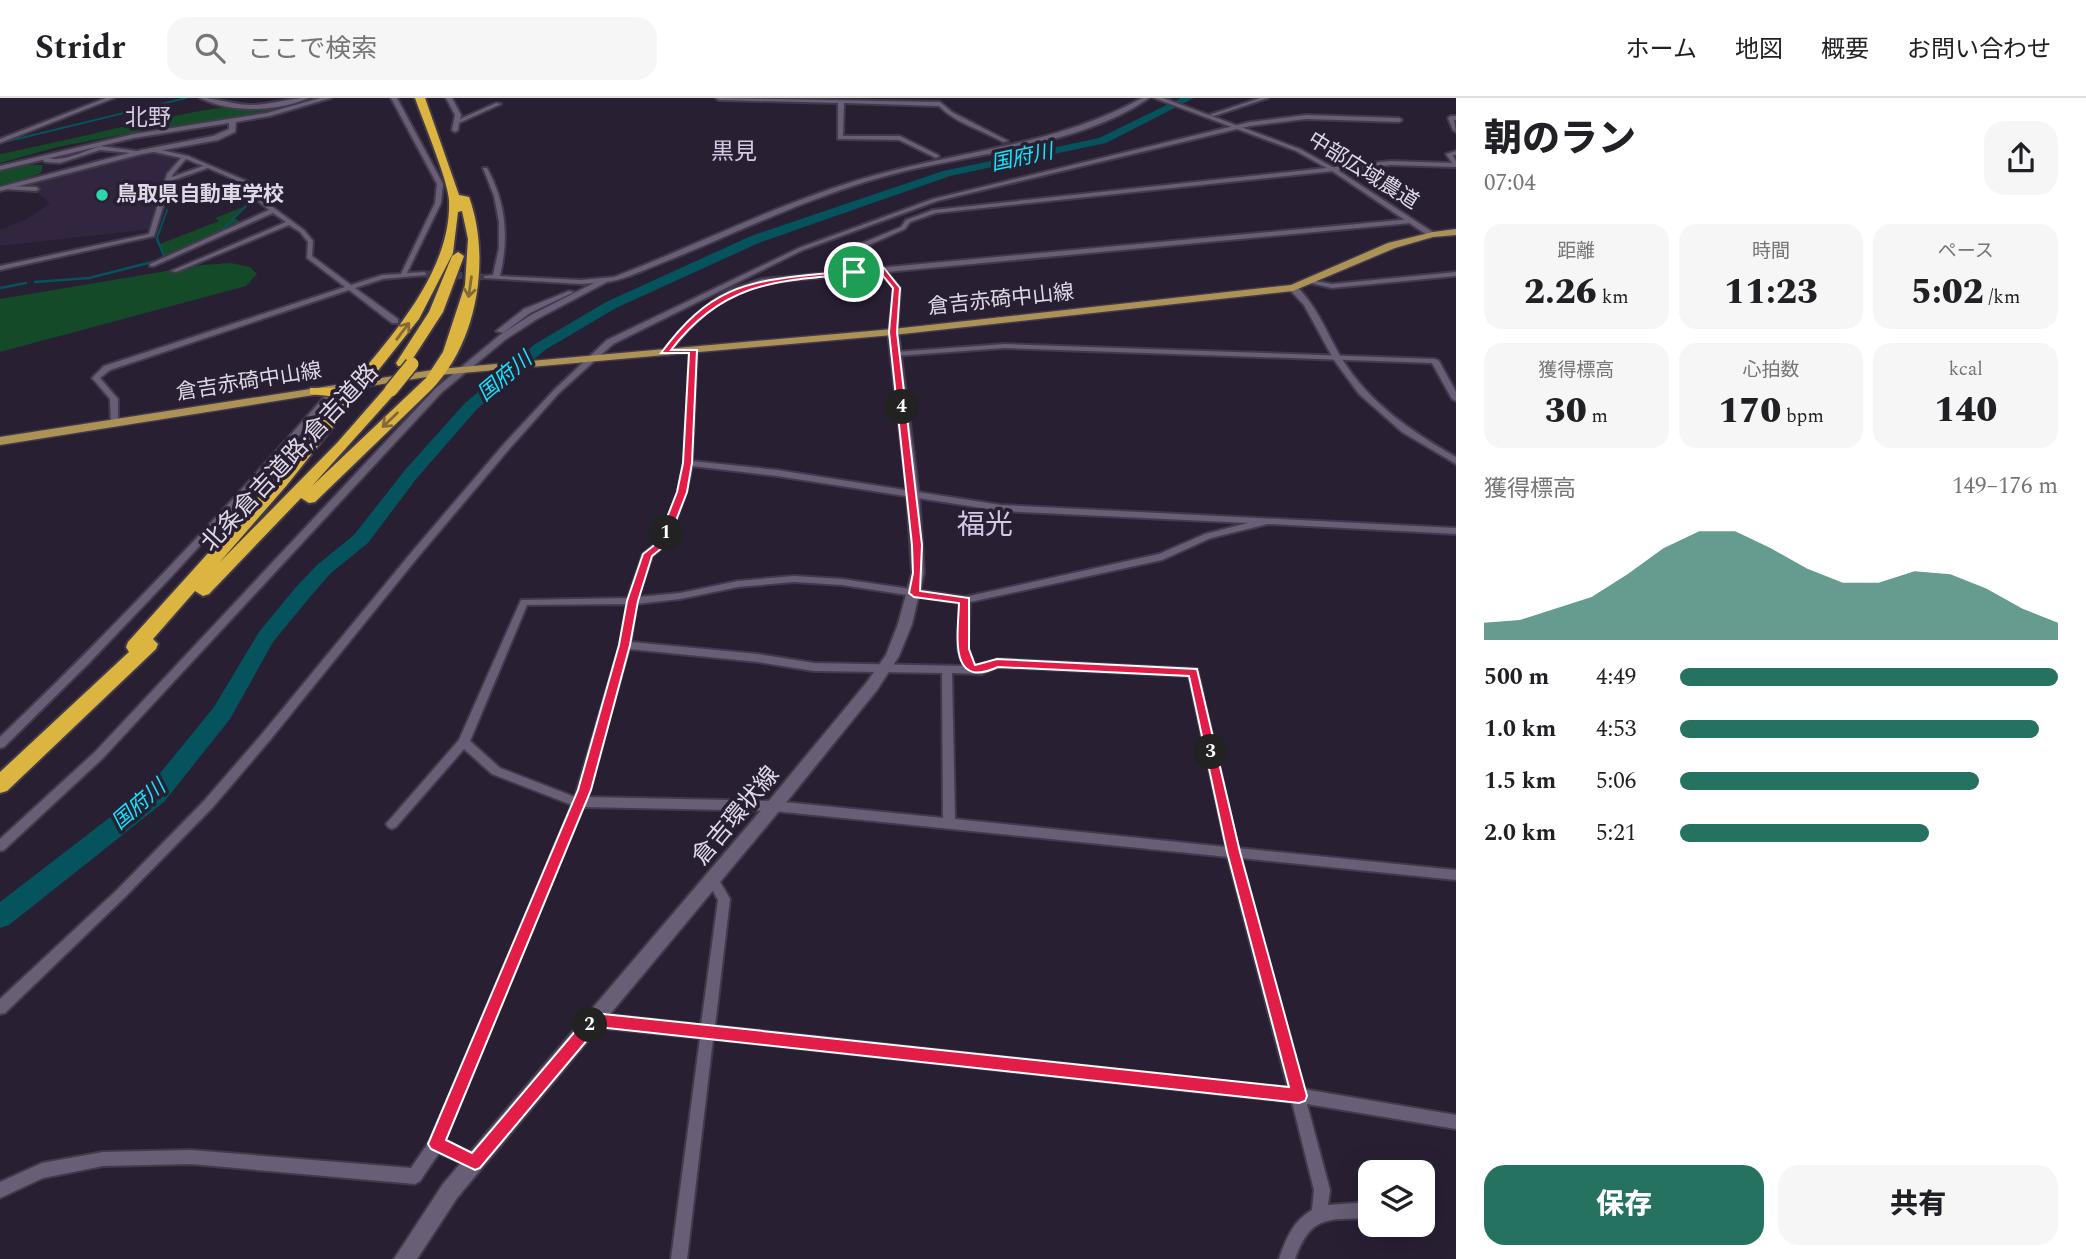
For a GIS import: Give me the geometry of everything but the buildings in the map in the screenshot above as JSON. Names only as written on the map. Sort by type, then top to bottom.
[{"type":"highway","name":"北条倉吉道路;倉吉道路","points":[[0,785],[114,680],[342,446],[407,363],[436,312],[454,270],[461,235],[459,197],[423,98]]},
{"type":"highway","points":[[182,611],[286,520],[439,372],[469,298],[475,255],[472,215],[459,197]]},
{"type":"highway","points":[[135,647],[237,534],[328,398],[360,383],[412,319],[440,271],[451,240],[459,197]]},
{"type":"highway","points":[[389,386],[405,380],[416,394]]},
{"type":"highway","name":"北条倉吉道路;倉吉道路","points":[[0,772],[135,647],[257,526],[389,386]]},
{"type":"main road","points":[[0,168],[148,134],[233,121],[323,99]]},
{"type":"main road","points":[[3,189],[141,152],[220,136],[232,130],[233,121]]},
{"type":"main road","name":"倉吉赤碕中山線","points":[[0,441],[114,423],[328,398],[360,383],[389,386],[439,372],[893,332],[1293,288],[1373,251],[1430,233],[1456,232]]},
{"type":"main road","name":"倉吉環状線","points":[[405,1259],[450,1191],[774,806],[872,686],[884,667],[905,624],[918,573],[913,494],[893,332]]},
{"type":"street","points":[[0,141],[111,98]]},
{"type":"street","points":[[202,98],[217,104],[232,105],[279,105],[305,98]]},
{"type":"street","points":[[401,98],[394,98],[440,184],[438,202],[404,273]]},
{"type":"street","points":[[449,98],[458,115],[455,130]]},
{"type":"street","points":[[719,98],[841,102],[941,101],[945,111],[973,122],[1005,141]]},
{"type":"street","points":[[835,191],[839,184],[936,156],[1095,117],[1132,98]]},
{"type":"street","points":[[0,846],[99,755],[439,390],[534,317],[606,280],[648,267],[835,191],[904,169],[1101,120],[1146,98]]},
{"type":"street","points":[[1212,115],[1265,98]]},
{"type":"street","name":"中部広域農道","points":[[1161,99],[1288,146],[1334,170],[1430,233]]},
{"type":"street","points":[[841,102],[840,138],[900,138],[936,156]]},
{"type":"street","points":[[457,122],[498,104]]},
{"type":"street","points":[[0,1008],[111,902],[235,774],[438,525],[585,360],[610,342],[800,249],[935,200],[1236,127],[1306,117],[1399,120]]},
{"type":"street","points":[[1456,118],[1451,118],[1456,130]]},
{"type":"street","points":[[44,158],[47,161],[60,161],[90,150],[109,148],[141,152]]},
{"type":"street","points":[[152,150],[185,157],[261,189],[256,197],[288,223],[303,231],[311,242],[309,257],[395,321]]},
{"type":"street","points":[[1456,153],[1449,154],[1456,165]]},
{"type":"street","points":[[904,169],[936,156]]},
{"type":"street","points":[[0,268],[148,238],[156,228],[170,174],[185,157]]},
{"type":"street","points":[[854,272],[843,255],[845,252],[903,228],[908,221],[935,211],[1405,162],[1456,165]]},
{"type":"street","points":[[169,180],[209,166]]},
{"type":"street","points":[[485,169],[497,191],[505,225],[505,241],[496,277]]},
{"type":"street","points":[[3,189],[36,189]]},
{"type":"street","points":[[152,265],[274,210]]},
{"type":"street","points":[[665,353],[687,324],[703,310],[740,289],[762,281],[1411,221]]},
{"type":"street","points":[[174,271],[288,223]]},
{"type":"street","points":[[881,270],[897,288],[893,332]]},
{"type":"street","points":[[114,423],[114,399],[96,378],[107,368],[350,286],[404,273],[424,274]]},
{"type":"street","points":[[1310,282],[1332,285],[1456,274]]},
{"type":"street","points":[[486,277],[587,282],[606,280]]},
{"type":"street","points":[[467,370],[476,351],[519,317],[580,288],[587,282]]},
{"type":"street","points":[[1293,288],[1307,298],[1338,360],[1359,390],[1380,410],[1426,444],[1456,461]]},
{"type":"street","points":[[895,354],[1005,346],[1338,360],[1435,361],[1456,399]]},
{"type":"street","points":[[0,1190],[42,1171],[103,1159],[191,1157],[415,1176],[436,1144],[584,790],[625,645],[632,601],[648,554],[662,544],[682,492],[688,463],[693,350]]},
{"type":"street","points":[[0,744],[96,653],[235,504],[328,398]]},
{"type":"street","points":[[688,463],[777,473],[1001,508],[1456,531]]},
{"type":"street","points":[[393,824],[464,742],[524,602],[632,601],[680,596],[738,584],[794,579],[842,582],[965,600],[1162,557],[1208,536],[1266,522]]},
{"type":"street","points":[[965,600],[963,649],[971,669]]},
{"type":"street","points":[[625,645],[758,658],[814,667],[982,670],[997,663],[1193,672],[1234,852],[1322,1190],[1319,1212]]},
{"type":"street","points":[[947,669],[949,825]]},
{"type":"street","points":[[464,742],[496,771],[577,802],[774,806],[1456,875]]},
{"type":"street","points":[[679,1259],[724,899],[712,879]]},
{"type":"street","points":[[594,1020],[707,1029],[1299,1096],[1456,1122]]},
{"type":"street","points":[[436,1144],[475,1162]]},
{"type":"street","points":[[1287,1259],[1294,1236],[1305,1220],[1319,1212],[1358,1210]]},
{"type":"shaded area","name":"鳥取県自動車学校","points":[[151,152],[183,158],[170,174],[151,229],[0,246],[0,230],[27,219],[50,203],[35,191],[41,187],[12,188]]},
{"type":"green space","points":[[279,101],[299,101],[295,105],[245,117],[146,130],[57,147],[0,163],[0,154],[174,116]]},
{"type":"green space","points":[[25,165],[43,165],[41,173],[12,184],[0,185],[0,171]]},
{"type":"green space","points":[[243,207],[233,218],[244,223],[166,260],[160,244],[219,221],[215,218]]},
{"type":"green space","points":[[231,263],[250,267],[257,274],[246,286],[0,352],[0,299],[202,265]]},
{"type":"waterway","points":[[0,143],[186,98]]},
{"type":"waterway","name":"国府川","points":[[0,917],[156,795],[222,713],[266,637],[303,592],[324,569],[361,539],[411,474],[471,406],[540,347],[611,305],[756,239],[947,173],[1102,141],[1189,98]]},
{"type":"waterway","points":[[168,204],[174,180]]},
{"type":"waterway","points":[[219,233],[249,203],[254,189],[247,185]]},
{"type":"waterway","points":[[157,238],[167,210]]},
{"type":"waterway","points":[[157,239],[165,258]]},
{"type":"waterway","points":[[35,282],[89,278],[160,260]]},
{"type":"waterway","points":[[0,288],[26,283]]},
{"type":"tunnel","points":[[424,274],[486,277]]},
{"type":"place","name":"鳥取県自動車学校","points":[[102,195]]},
{"type":"district","name":"北野","points":[[148,118]]},
{"type":"district","name":"黒見","points":[[734,152]]},
{"type":"district","name":"福光","points":[[985,525]]},
{"type":"route","points":[[881,270],[897,288],[893,332],[913,494],[918,573],[914,593],[965,600],[963,649],[971,669],[982,670],[997,663],[1092,665],[1193,672],[1234,852],[1299,1096],[707,1029],[594,1020],[475,1162],[436,1144],[584,790],[625,645],[632,601],[648,554],[662,544],[682,492],[688,463],[693,350],[665,353],[687,324],[703,310],[756,282],[854,272],[881,270]]}]
